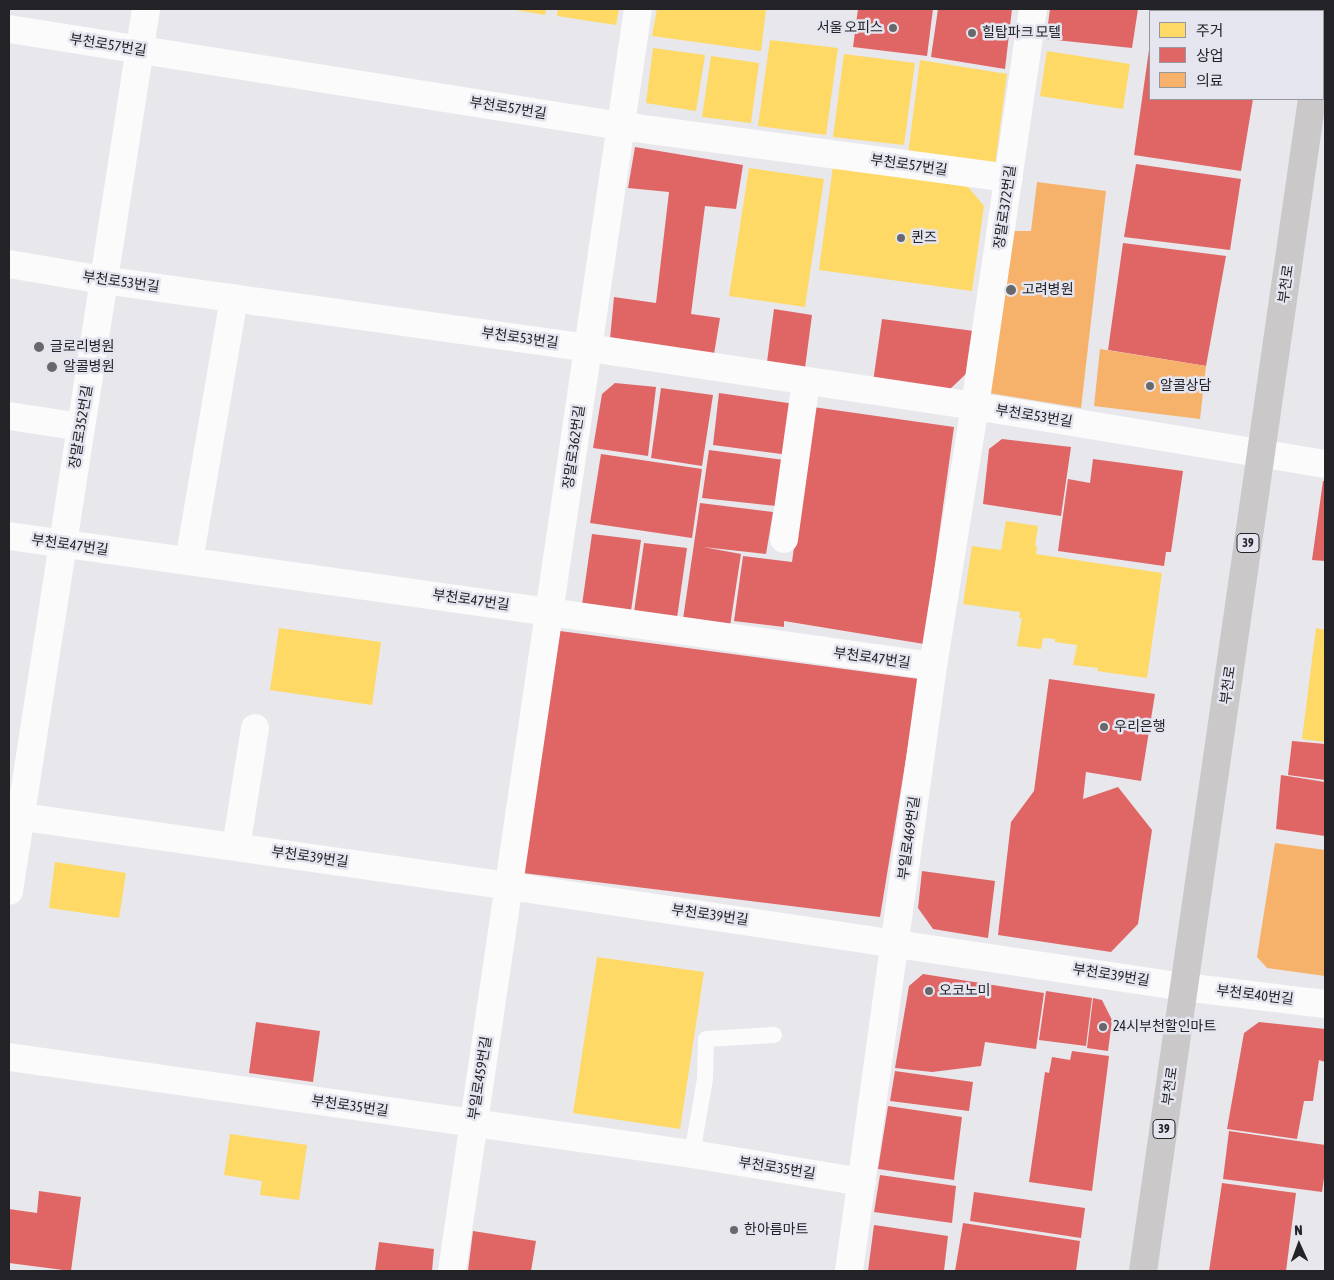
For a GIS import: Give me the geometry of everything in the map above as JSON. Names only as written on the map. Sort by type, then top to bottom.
[{"type":"main road","name":"부천로","points":[[1143,1271],[1312,100]]},
{"type":"street","name":"장말로352번길","points":[[9,892],[15,816],[63,544],[146,9]]},
{"type":"street","name":"장말로362번길","points":[[509,886],[638,9]]},
{"type":"street","name":"장말로372번길","points":[[975,406],[1033,9]]},
{"type":"street","name":"부천로57번길","points":[[9,30],[621,126],[1009,178]]},
{"type":"street","name":"부천로53번길","points":[[9,264],[104,280],[806,380],[1261,452],[1325,464]]},
{"type":"street","points":[[189,561],[234,298]]},
{"type":"street","points":[[784,539],[806,380]]},
{"type":"street","name":"부일로469번길","points":[[849,1271],[933,666],[975,406]]},
{"type":"street","points":[[9,416],[81,427]]},
{"type":"street","name":"부천로47번길","points":[[9,536],[933,666]]},
{"type":"street","points":[[236,847],[255,728]]},
{"type":"street","name":"부천로39번길","points":[[15,816],[509,886],[1184,986]]},
{"type":"street","name":"부일로459번길","points":[[452,1271],[509,886]]},
{"type":"street","name":"부천로40번길","points":[[1184,986],[1325,1004]]},
{"type":"street","name":"부천로35번길","points":[[9,1057],[692,1154],[862,1182]]},
{"type":"lane","points":[[692,1154],[705,1079],[706,1040],[774,1035]]},
{"type":"building: 주거","points":[[510,9],[546,9],[545,15]]},
{"type":"building: 주거","points":[[558,9],[619,9],[616,25],[557,16]]},
{"type":"building: 주거","points":[[657,9],[766,9],[761,51],[652,36]]},
{"type":"building: 주거","points":[[770,40],[838,48],[826,135],[758,126]]},
{"type":"building: 주거","points":[[653,48],[705,55],[696,111],[646,103]]},
{"type":"building: 주거","points":[[1047,51],[1130,64],[1123,109],[1040,96]]},
{"type":"building: 주거","points":[[844,54],[915,63],[904,145],[833,137]]},
{"type":"building: 주거","points":[[711,56],[759,63],[751,123],[702,117]]},
{"type":"building: 주거","points":[[920,60],[1007,74],[995,165],[908,155]]},
{"type":"building: 주거","name":"퀸즈","points":[[833,166],[968,187],[984,206],[972,291],[819,270]]},
{"type":"building: 주거","points":[[749,168],[824,179],[805,307],[729,296]]},
{"type":"building: 주거","points":[[1006,521],[1038,526],[1035,546],[1037,547],[1036,554],[1162,573],[1147,678],[1097,671],[1098,668],[1073,665],[1077,645],[1055,642],[1055,639],[1043,638],[1041,649],[1017,646],[1022,618],[1019,618],[1020,612],[963,604],[972,546],[1001,550]]},
{"type":"building: 주거","points":[[279,628],[381,642],[372,705],[270,690]]},
{"type":"building: 주거","points":[[1316,628],[1325,630],[1325,742],[1302,739]]},
{"type":"building: 주거","points":[[55,862],[126,873],[119,918],[49,908]]},
{"type":"building: 주거","points":[[597,957],[704,972],[680,1129],[573,1113]]},
{"type":"building: 주거","points":[[230,1134],[307,1145],[299,1200],[260,1195],[262,1181],[224,1175]]},
{"type":"building: 상업","name":"서울 오피스","points":[[858,9],[933,9],[927,56],[853,47]]},
{"type":"building: 상업","name":"힐탑파크 모텔","points":[[938,9],[1012,9],[1005,69],[931,57]]},
{"type":"building: 상업","points":[[1050,9],[1138,9],[1132,48],[1046,39]]},
{"type":"building: 상업","points":[[1253,9],[1254,10],[1155,10]]},
{"type":"building: 상업","points":[[1149,50],[1149,100],[1253,100],[1241,171],[1134,155]]},
{"type":"building: 상업","points":[[635,147],[743,165],[736,209],[705,206],[691,314],[720,318],[714,354],[610,339],[614,297],[656,303],[669,192],[628,188]]},
{"type":"building: 상업","points":[[1136,164],[1241,179],[1230,250],[1124,237]]},
{"type":"building: 상업","points":[[1123,243],[1226,256],[1206,366],[1108,350]]},
{"type":"building: 상업","points":[[774,309],[812,315],[805,368],[767,362]]},
{"type":"building: 상업","points":[[882,319],[974,331],[969,371],[947,392],[873,382]]},
{"type":"building: 상업","points":[[615,383],[656,387],[648,456],[593,448],[602,394]]},
{"type":"building: 상업","points":[[661,388],[713,395],[702,466],[651,458]]},
{"type":"building: 상업","points":[[719,393],[795,404],[789,455],[713,445]]},
{"type":"building: 상업","points":[[813,407],[954,427],[924,644],[784,621],[784,627],[734,621],[743,556],[792,562]]},
{"type":"building: 상업","points":[[1002,439],[1071,447],[1061,516],[983,504],[989,449]]},
{"type":"building: 상업","points":[[709,450],[784,460],[776,506],[702,498]]},
{"type":"building: 상업","points":[[601,454],[702,469],[692,538],[590,523]]},
{"type":"building: 상업","points":[[1093,459],[1183,471],[1171,552],[1166,552],[1164,566],[1058,551],[1068,479],[1090,483]]},
{"type":"building: 상업","points":[[1323,481],[1325,481],[1325,561],[1312,560]]},
{"type":"building: 상업","points":[[700,503],[773,512],[766,554],[703,547],[741,554],[730,626],[683,619]]},
{"type":"building: 상업","points":[[592,534],[641,540],[631,611],[582,605]]},
{"type":"building: 상업","points":[[644,543],[687,548],[677,618],[634,612]]},
{"type":"building: 상업","points":[[560,631],[919,679],[880,917],[523,873]]},
{"type":"building: 상업","points":[[1049,679],[1155,694],[1141,781],[1086,772],[1083,799],[1118,787],[1152,830],[1138,924],[1111,952],[998,935],[1011,822],[1034,791]]},
{"type":"building: 상업","points":[[1292,741],[1325,744],[1325,780],[1288,775]]},
{"type":"building: 상업","points":[[1281,775],[1325,782],[1325,836],[1276,829]]},
{"type":"building: 상업","points":[[922,871],[995,881],[988,938],[933,929],[918,908]]},
{"type":"building: 상업","points":[[923,974],[1044,993],[1036,1049],[985,1042],[981,1066],[932,1072],[895,1068],[909,986]]},
{"type":"building: 상업","points":[[1046,991],[1092,998],[1086,1046],[1039,1040]]},
{"type":"building: 상업","points":[[1093,998],[1102,1000],[1112,1020],[1108,1051],[1087,1048]]},
{"type":"building: 상업","points":[[256,1022],[320,1031],[313,1082],[249,1073]]},
{"type":"building: 상업","points":[[1259,1022],[1325,1029],[1325,1062],[1319,1060],[1313,1101],[1304,1101],[1297,1139],[1227,1129],[1244,1033]]},
{"type":"building: 상업","points":[[1072,1051],[1109,1056],[1092,1191],[1029,1182],[1045,1072],[1049,1073],[1052,1057],[1070,1060]]},
{"type":"building: 상업","points":[[895,1071],[973,1082],[969,1111],[890,1101]]},
{"type":"building: 상업","points":[[888,1106],[962,1117],[954,1180],[878,1169]]},
{"type":"building: 상업","points":[[1229,1131],[1325,1145],[1325,1171],[1322,1192],[1223,1179]]},
{"type":"building: 상업","points":[[880,1175],[956,1186],[952,1223],[874,1212]]},
{"type":"building: 상업","points":[[1222,1183],[1296,1193],[1286,1271],[1209,1271]]},
{"type":"building: 상업","points":[[39,1191],[81,1197],[71,1271],[9,1263],[9,1209],[37,1213]]},
{"type":"building: 상업","points":[[974,1192],[1085,1208],[1081,1238],[970,1221]]},
{"type":"building: 상업","points":[[963,1223],[1080,1241],[1076,1271],[955,1271]]},
{"type":"building: 상업","points":[[874,1225],[948,1236],[944,1271],[868,1271]]},
{"type":"building: 상업","points":[[473,1231],[536,1241],[531,1271],[468,1271]]},
{"type":"building: 상업","points":[[379,1242],[434,1249],[432,1271],[375,1271]]},
{"type":"building: 의료","points":[[1037,182],[1106,191],[1081,408],[989,393],[1013,231],[1031,231]]},
{"type":"building: 의료","name":"알콜상담","points":[[1100,349],[1206,366],[1200,419],[1094,406]]},
{"type":"building: 의료","points":[[1275,843],[1325,850],[1325,976],[1267,968],[1257,957]]},
{"type":"place","name":"서울 오피스","points":[[893,28]]},
{"type":"place","name":"힐탑파크 모텔","points":[[972,33]]},
{"type":"place","name":"퀸즈","points":[[901,238]]},
{"type":"place","name":"고려병원","points":[[1011,290]]},
{"type":"place","name":"글로리병원","points":[[39,347]]},
{"type":"place","name":"알콜병원","points":[[52,367]]},
{"type":"place","name":"알콜상담","points":[[1150,386]]},
{"type":"place","name":"우리은행","points":[[1104,727]]},
{"type":"place","name":"오코노미","points":[[929,991]]},
{"type":"place","name":"24시부천할인마트","points":[[1103,1027]]},
{"type":"place","name":"한아름마트","points":[[734,1230]]}]
